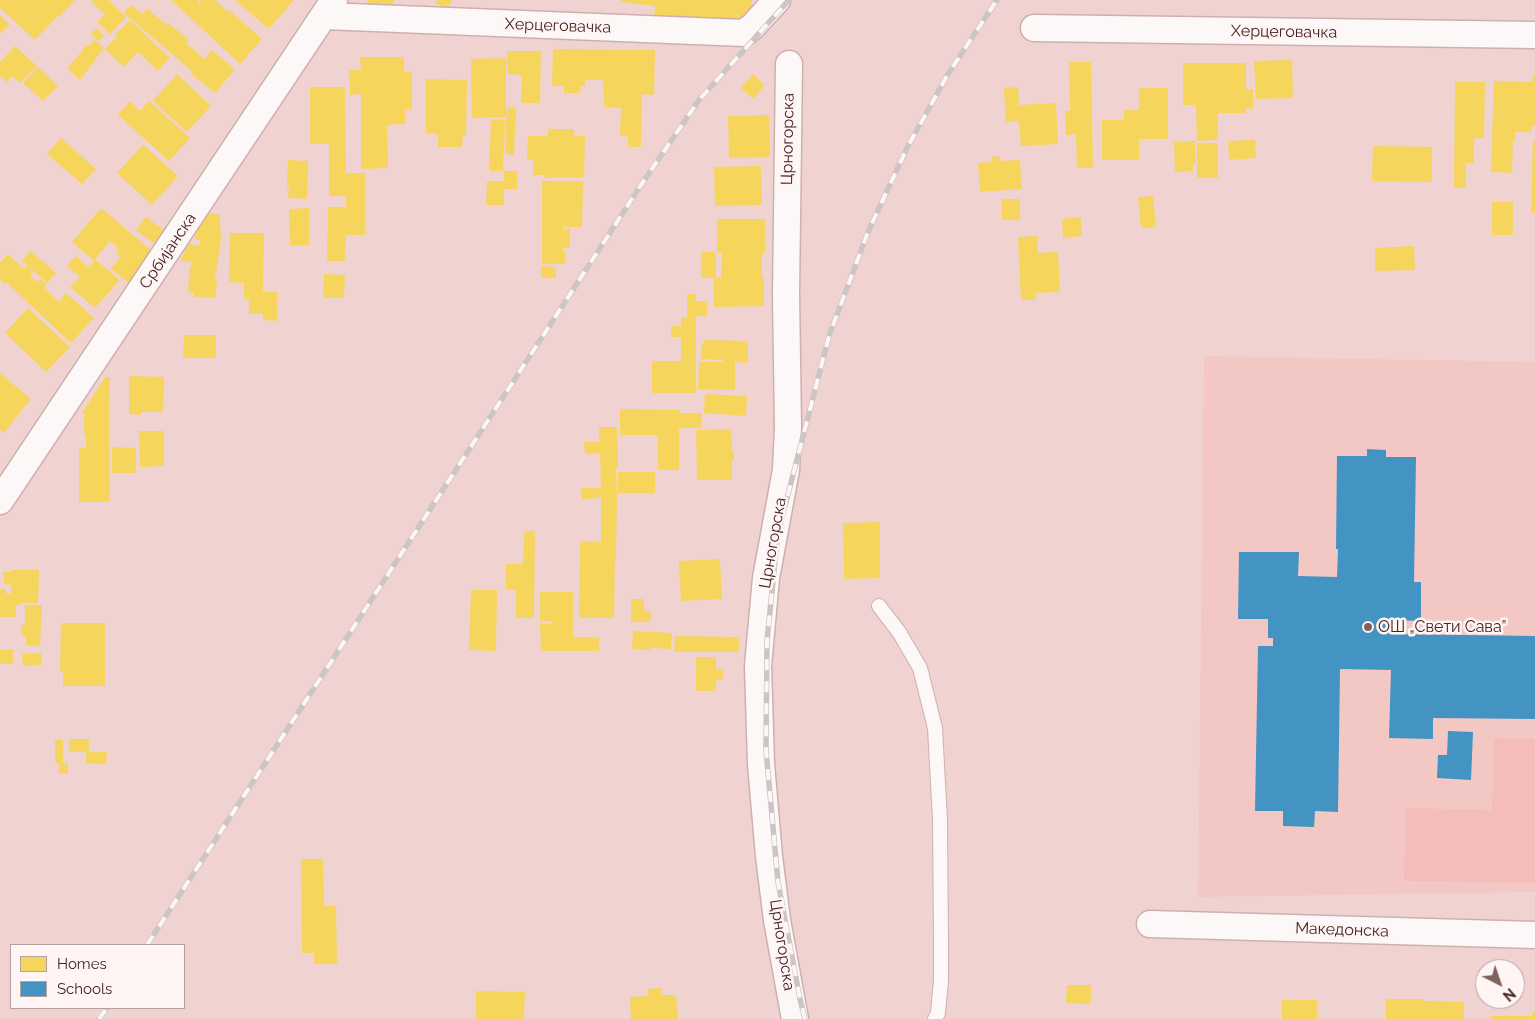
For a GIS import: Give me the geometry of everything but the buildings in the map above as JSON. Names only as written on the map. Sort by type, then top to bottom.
[{"type":"street","name":"Херцеговачка","points":[[330,8],[744,33],[777,0]]},
{"type":"street","name":"Србијанска","points":[[0,500],[330,8]]},
{"type":"street","name":"Херцеговачка","points":[[1034,28],[1535,35]]},
{"type":"street","name":"Црногорска","points":[[789,64],[786,294],[788,427],[786,470],[766,578],[758,666],[761,764],[769,856],[777,920],[795,1019]]},
{"type":"street","name":"Македонска","points":[[1150,924],[1535,935]]},
{"type":"lane","points":[[879,606],[899,632],[920,668],[935,728],[940,820],[941,980],[938,1013],[935,1019]]},
{"type":"shaded area","name":"ОШ „Свети Сава”","points":[[1204,356],[1535,362],[1535,892],[1198,897]]},
{"type":"shaded area","points":[[1494,738],[1535,739],[1535,883],[1404,881],[1406,808],[1492,810]]},
{"type":"railway","points":[[148,944],[641,185],[699,100],[789,0]]},
{"type":"railway","points":[[805,1019],[778,882],[766,750],[767,640],[778,533],[829,336],[868,232],[907,148],[948,74],[997,0]]},
{"type":"railway","points":[[99,1019],[106,1009]]},
{"type":"place","name":"ОШ „Свети Сава”","points":[[1368,627]]}]
